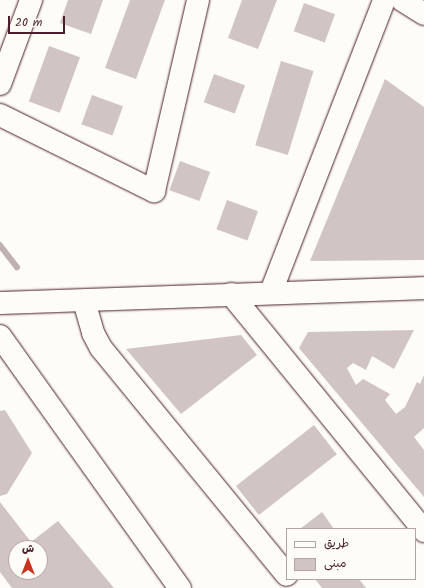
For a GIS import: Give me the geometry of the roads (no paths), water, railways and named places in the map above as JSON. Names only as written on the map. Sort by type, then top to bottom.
[{"type":"street","points":[[0,84],[31,0]]},
{"type":"street","points":[[0,115],[154,191],[198,0]]},
{"type":"street","points":[[271,292],[384,0]]},
{"type":"street","points":[[402,0],[424,14]]},
{"type":"street","points":[[0,303],[84,301],[271,292],[424,288]]},
{"type":"street","points":[[231,294],[424,531]]},
{"type":"street","points":[[84,301],[93,333],[101,348],[286,574]]},
{"type":"street","points":[[0,336],[180,588]]},
{"type":"street","points":[[291,580],[298,588]]},
{"type":"waterway","points":[[0,245],[17,267]]}]
